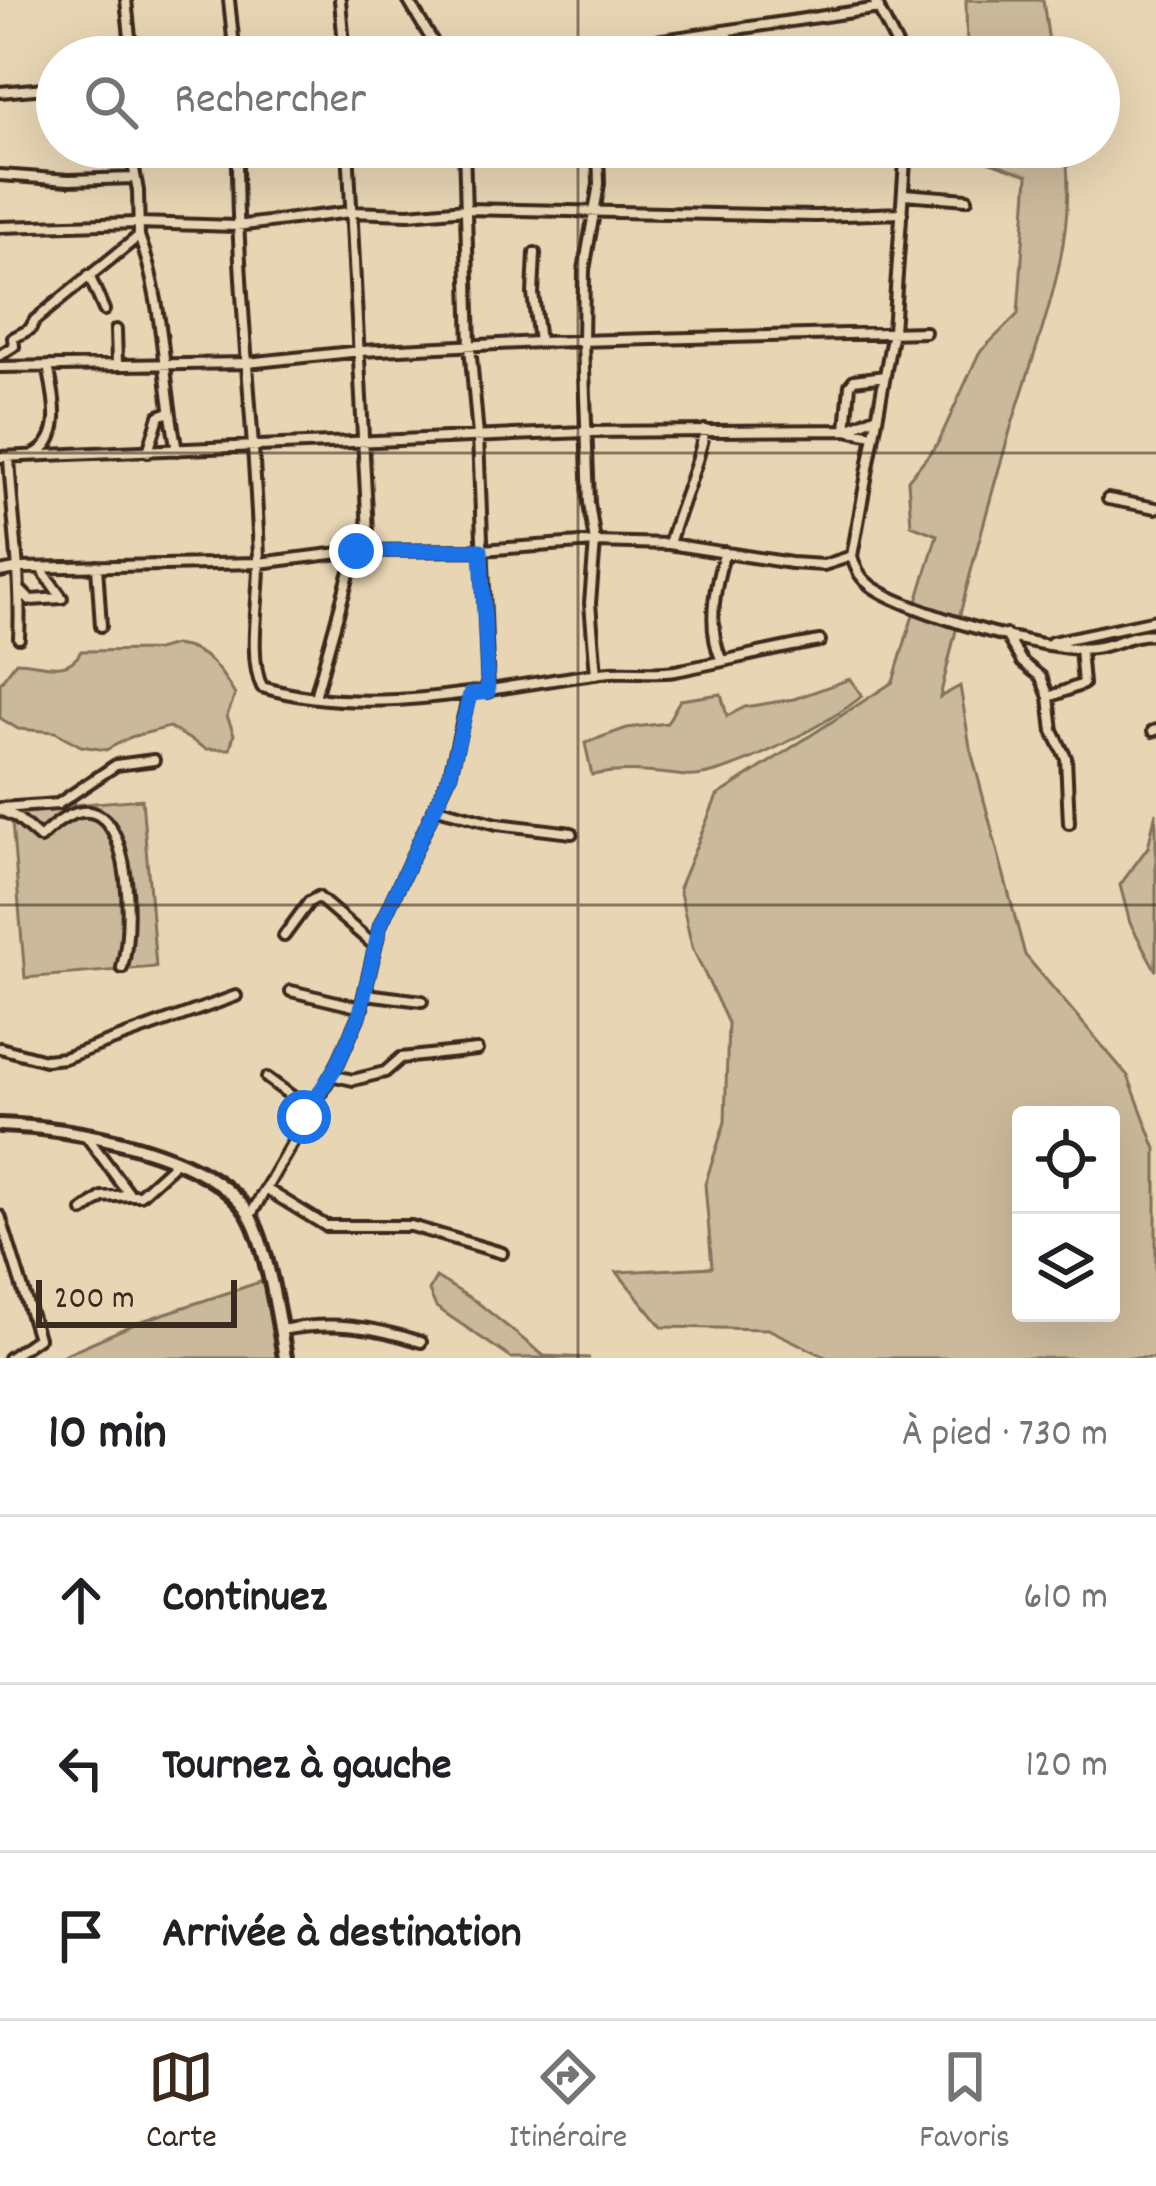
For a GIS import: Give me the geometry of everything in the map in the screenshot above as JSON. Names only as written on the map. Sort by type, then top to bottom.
[{"type":"main road","points":[[0,1125],[87,1137],[174,1159],[219,1183],[250,1216],[285,1358]]},
{"type":"street","points":[[126,0],[129,36]]},
{"type":"street","points":[[229,0],[233,36]]},
{"type":"street","points":[[340,0],[343,36]]},
{"type":"street","points":[[408,0],[429,36]]},
{"type":"street","points":[[698,36],[876,4],[892,36]]},
{"type":"street","points":[[728,31],[728,36]]},
{"type":"street","points":[[0,92],[36,89]]},
{"type":"street","points":[[133,168],[139,236],[152,271],[178,450]]},
{"type":"street","points":[[237,168],[236,226],[259,563],[260,684],[315,697],[470,694],[596,674],[656,673],[820,641]]},
{"type":"street","points":[[349,168],[369,552]]},
{"type":"street","points":[[464,168],[488,692]]},
{"type":"street","points":[[596,674],[590,603],[596,542],[583,343],[584,270],[599,168]]},
{"type":"street","points":[[905,168],[893,331],[852,556],[855,570],[885,594],[941,617],[1049,644],[1095,648],[1134,635],[1156,635]]},
{"type":"street","points":[[0,175],[134,178]]},
{"type":"street","points":[[904,194],[967,199]]},
{"type":"street","points":[[0,227],[236,226],[350,212],[465,209],[592,214],[902,213]]},
{"type":"street","points":[[0,355],[14,346],[13,338],[20,332],[139,236]]},
{"type":"street","points":[[535,254],[538,342]]},
{"type":"street","points":[[89,275],[104,310]]},
{"type":"street","points":[[116,330],[117,364]]},
{"type":"street","points":[[0,367],[248,363],[361,351],[538,342],[925,332]]},
{"type":"street","points":[[29,456],[46,449],[55,434],[48,366]]},
{"type":"street","points":[[846,430],[850,385],[854,380],[885,376]]},
{"type":"street","points":[[148,452],[159,416],[169,412]]},
{"type":"street","points":[[846,430],[875,417]]},
{"type":"street","points":[[669,544],[706,430]]},
{"type":"street","points":[[19,638],[20,568],[4,457],[586,432],[846,430],[873,436]]},
{"type":"street","points":[[1108,499],[1156,508]]},
{"type":"street","points":[[0,572],[259,563],[356,551],[481,550],[596,542],[669,544],[824,565],[852,556]]},
{"type":"street","points":[[315,697],[356,551]]},
{"type":"street","points":[[721,659],[713,643],[718,574],[725,552]]},
{"type":"street","points":[[97,566],[100,626]]},
{"type":"street","points":[[21,591],[30,600],[62,598],[41,569]]},
{"type":"street","points":[[1049,644],[1156,620]]},
{"type":"street","points":[[1005,633],[1022,662],[1041,677],[1053,731],[1066,758],[1069,824]]},
{"type":"street","points":[[1048,698],[1083,684],[1080,648]]},
{"type":"street","points":[[250,1216],[331,1075],[362,1008],[390,901],[437,808],[470,694]]},
{"type":"street","points":[[0,809],[58,804],[116,766],[154,760]]},
{"type":"street","points":[[437,808],[497,824],[572,832]]},
{"type":"street","points":[[0,809],[40,838],[63,819],[88,813],[116,835],[128,879],[130,938],[122,968]]},
{"type":"street","points":[[284,936],[309,902],[321,898],[375,946]]},
{"type":"street","points":[[291,991],[362,1008]]},
{"type":"street","points":[[366,994],[422,1001]]},
{"type":"street","points":[[0,1048],[45,1060],[64,1058],[236,996]]},
{"type":"street","points":[[331,1075],[353,1080],[385,1072],[401,1058],[477,1050]]},
{"type":"street","points":[[267,1078],[309,1109]]},
{"type":"street","points":[[87,1137],[130,1195]]},
{"type":"street","points":[[83,1210],[102,1197],[140,1195],[174,1159]]},
{"type":"street","points":[[266,1189],[326,1226],[410,1226],[502,1253]]},
{"type":"street","points":[[0,1216],[38,1339],[8,1358]]},
{"type":"street","points":[[280,1330],[323,1324],[367,1326],[421,1342]]},
{"type":"shaded area","points":[[966,0],[1043,0],[1048,36],[967,36]]},
{"type":"shaded area","points":[[1008,168],[1067,168],[1066,221],[1052,296],[989,505],[940,697],[960,686],[970,747],[1025,955],[1128,1076],[1156,1149],[1156,1358],[828,1358],[768,1329],[662,1327],[617,1272],[712,1267],[705,1184],[725,1122],[728,1023],[692,947],[679,888],[717,796],[893,682],[937,535],[911,525],[908,480],[938,443],[979,353],[1018,314],[1028,175]]},
{"type":"shaded area","points":[[174,645],[195,650],[211,661],[235,695],[227,716],[234,734],[230,749],[206,749],[169,727],[131,737],[106,750],[81,746],[55,732],[18,729],[0,718],[0,683],[16,662],[61,666],[81,651],[157,650]]},
{"type":"shaded area","points":[[850,679],[862,696],[848,707],[777,747],[724,769],[685,776],[650,772],[592,775],[585,743],[627,728],[667,723],[680,700],[721,694],[727,716]]},
{"type":"shaded area","points":[[142,799],[156,967],[25,978],[11,810]]},
{"type":"shaded area","points":[[1156,812],[1156,971],[1130,923],[1120,885],[1148,847]]},
{"type":"shaded area","points":[[436,1277],[477,1302],[544,1356],[590,1358],[511,1358],[436,1307],[429,1291]]},
{"type":"shaded area","points":[[263,1281],[278,1358],[64,1358],[139,1322]]},
{"type":"route","points":[[304,1117],[337,1065],[360,1013],[380,926],[450,775],[470,694],[488,692],[481,550],[356,551]]}]
